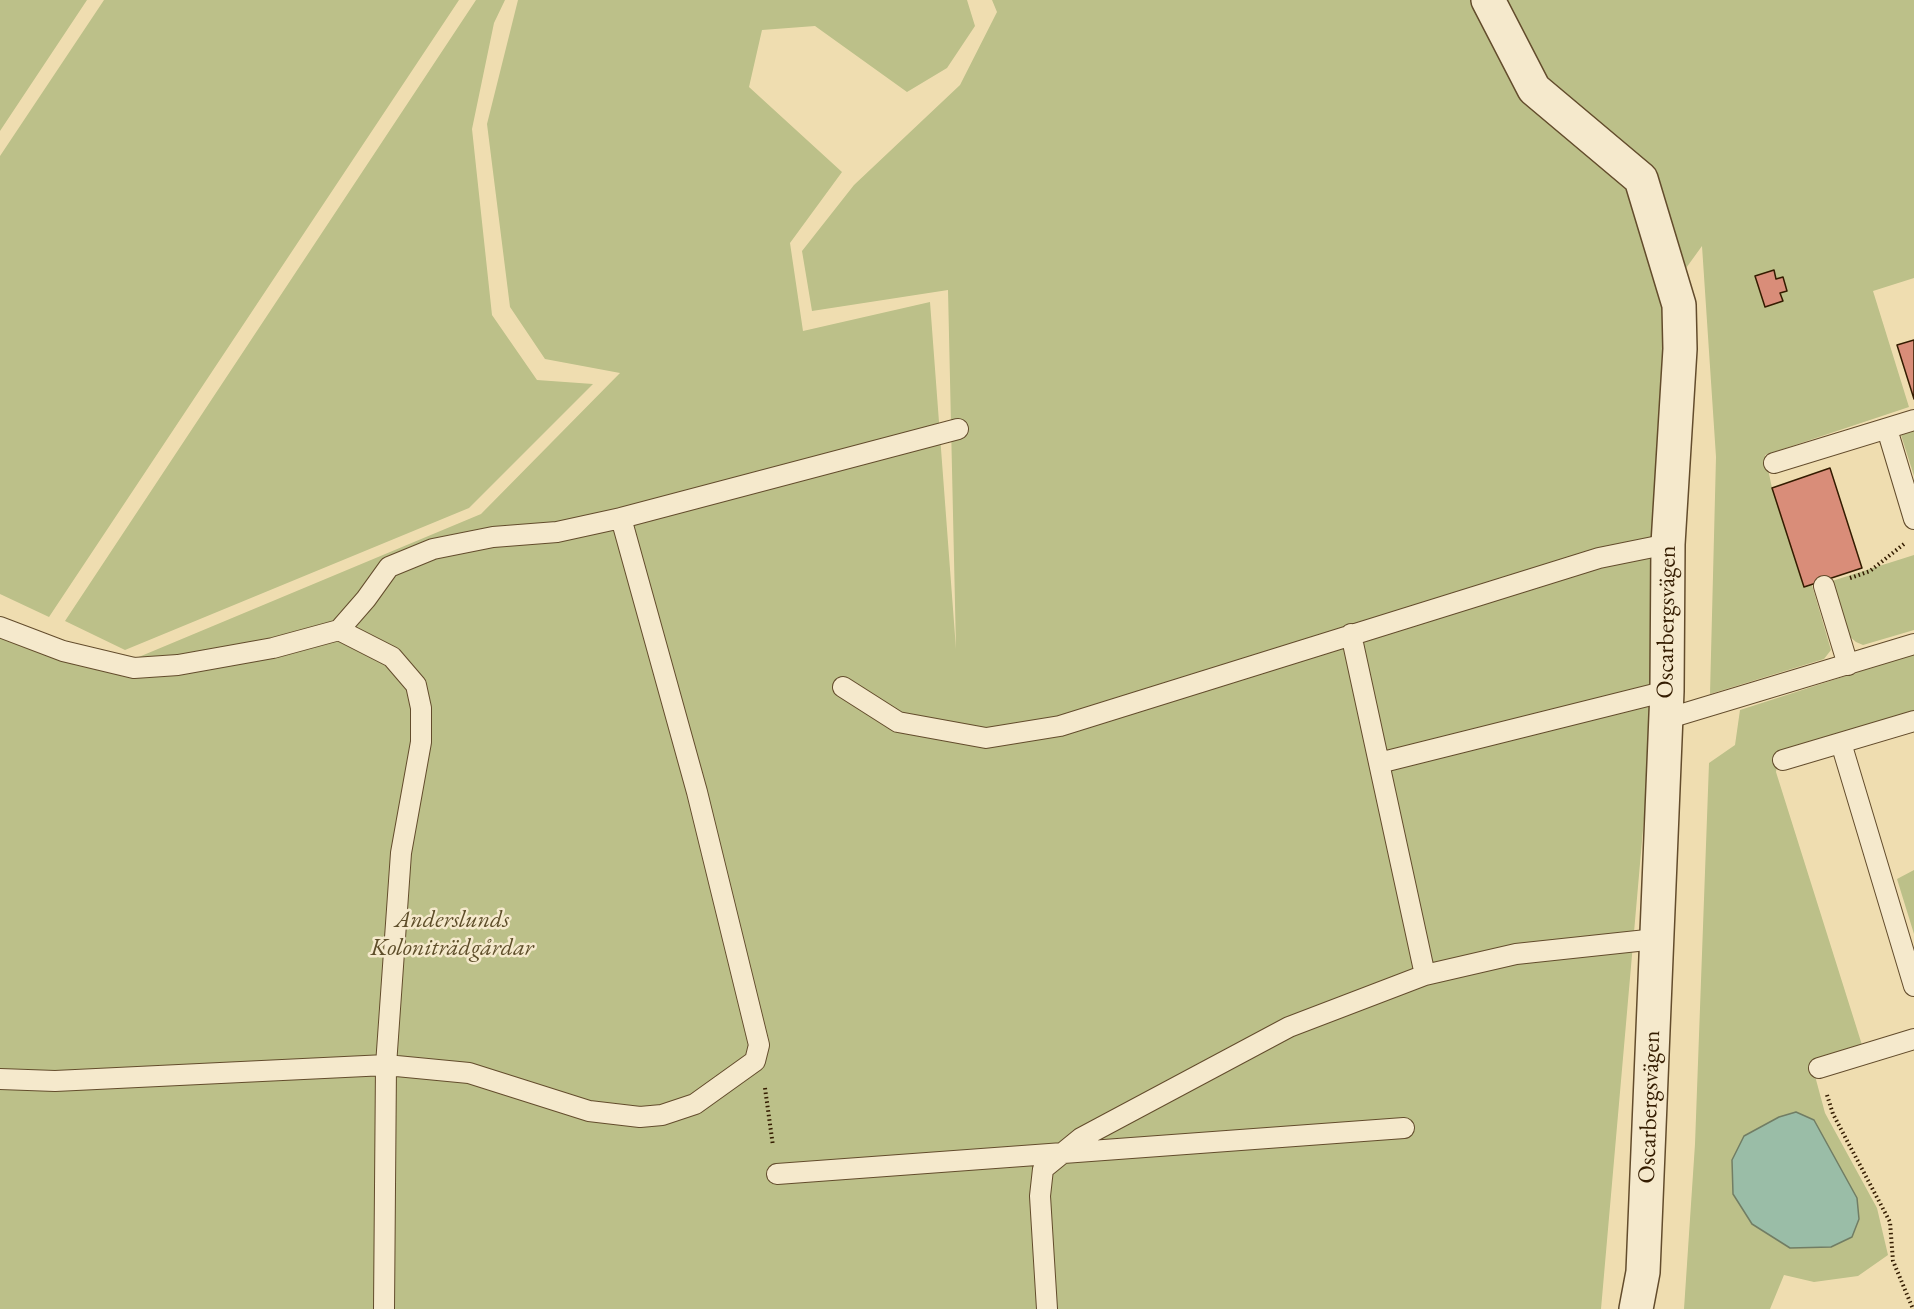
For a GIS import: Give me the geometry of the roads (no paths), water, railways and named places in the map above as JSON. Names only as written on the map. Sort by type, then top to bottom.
[{"type":"street","name":"Oscarbergsvägen","points":[[1488,0],[1534,89],[1641,179],[1679,305],[1680,349],[1668,544],[1666,705],[1643,1272],[1636,1309]]},
{"type":"lane","points":[[1774,463],[1914,420]]},
{"type":"lane","points":[[0,627],[63,651],[134,668],[178,665],[273,648],[339,630],[366,599],[389,567],[434,549],[493,537],[557,532],[621,518],[958,429]]},
{"type":"lane","points":[[1887,429],[1914,519]]},
{"type":"lane","points":[[0,1079],[55,1081],[386,1065],[469,1073],[589,1111],[640,1117],[662,1115],[694,1104],[754,1061],[759,1045],[709,838],[621,518]]},
{"type":"lane","points":[[843,687],[898,722],[986,738],[1060,726],[1599,558],[1668,544]]},
{"type":"lane","points":[[1824,586],[1848,664]]},
{"type":"lane","points":[[339,630],[392,657],[416,685],[421,708],[421,742],[401,853],[386,1065],[384,1309]]},
{"type":"lane","points":[[1352,634],[1425,975]]},
{"type":"lane","points":[[1379,763],[1666,705],[1848,664],[1914,644]]},
{"type":"lane","points":[[1783,760],[1914,721]]},
{"type":"lane","points":[[1841,743],[1914,986]]},
{"type":"lane","points":[[1047,1309],[1040,1196],[1043,1169],[1081,1138],[1288,1027],[1425,975],[1516,954],[1656,939]]},
{"type":"lane","points":[[1819,1068],[1914,1039]]},
{"type":"lane","points":[[777,1174],[1404,1128]]},
{"type":"park label","name":"Anderslunds Koloniträdgårdar","points":[[452,934]]}]
